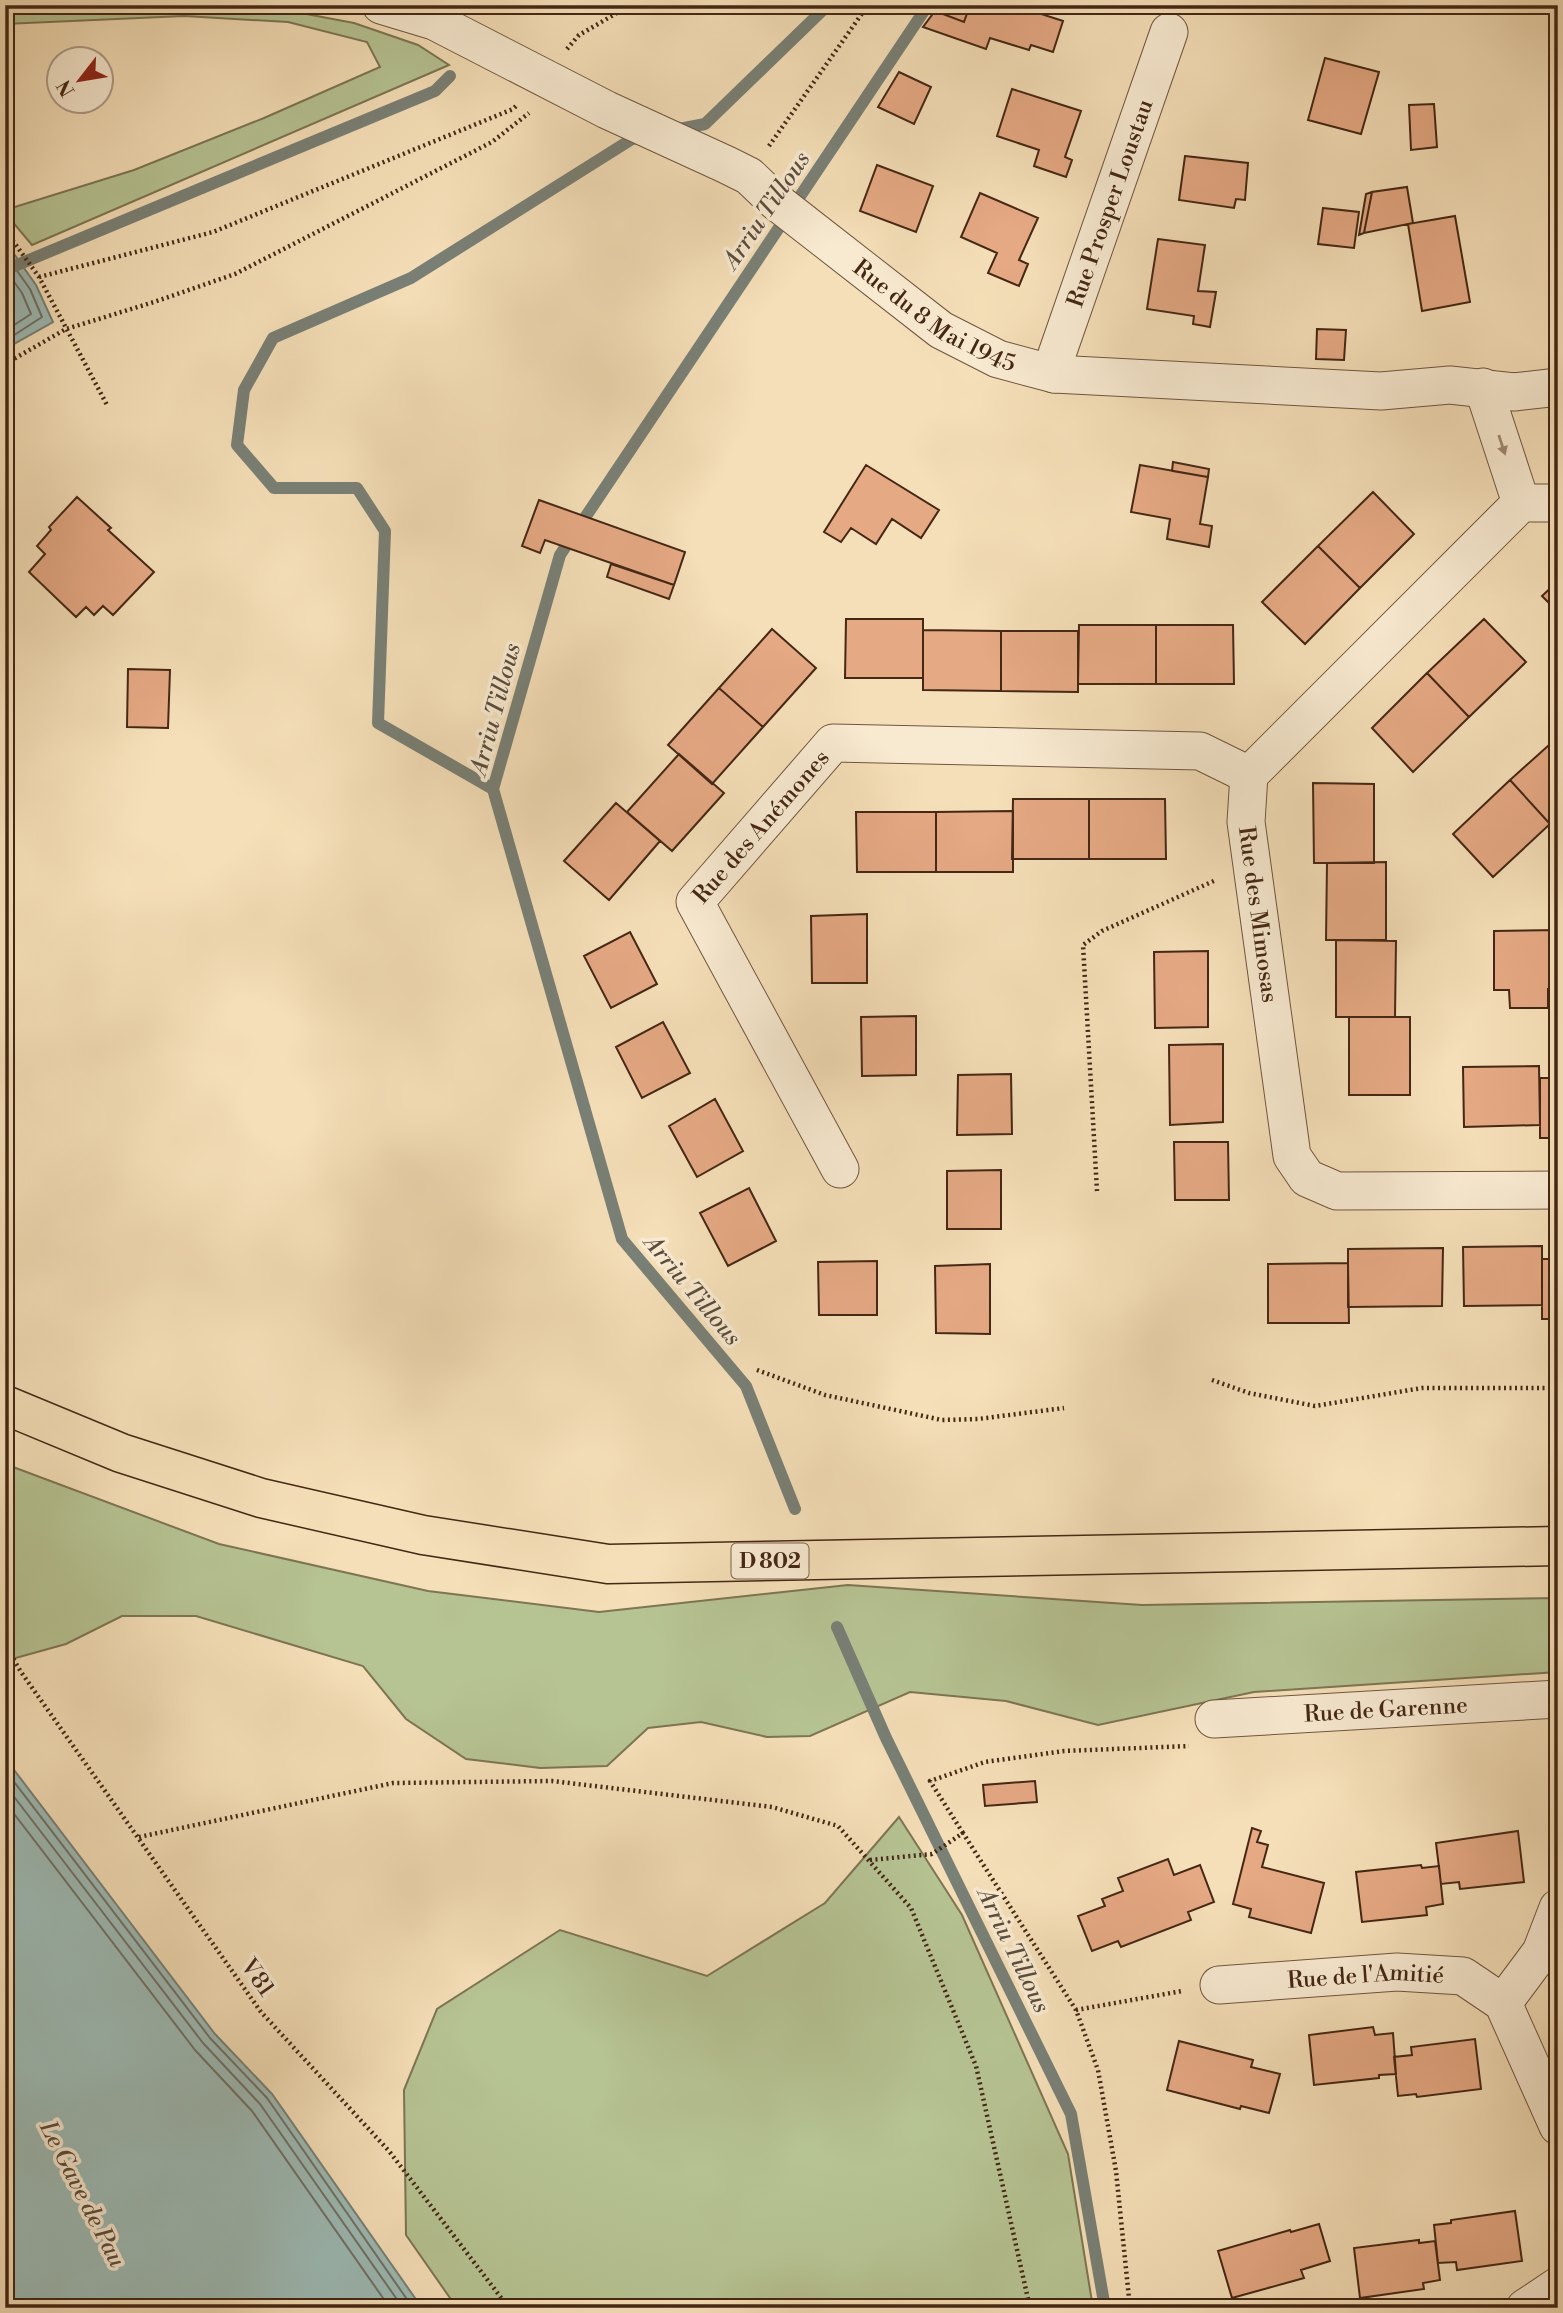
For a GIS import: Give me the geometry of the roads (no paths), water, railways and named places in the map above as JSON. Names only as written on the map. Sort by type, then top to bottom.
[{"type":"main road","name":"D 802","points":[[5,1405],[121,1454],[261,1498],[423,1535],[608,1564],[1558,1546]]},
{"type":"street","name":"Rue du 8 Mai 1945","points":[[381,5],[433,21],[750,180],[941,330],[998,359],[1054,374],[1381,391],[1450,385],[1514,392],[1558,387]]},
{"type":"street","name":"Rue Prosper Loustau","points":[[1054,374],[1057,354],[1168,32]]},
{"type":"street","points":[[1483,387],[1521,503]]},
{"type":"street","points":[[1249,775],[1521,503],[1558,503]]},
{"type":"street","name":"Rue des Anémones","points":[[840,1169],[695,902],[833,743],[1200,751],[1249,775]]},
{"type":"street","name":"Rue des Mimosas","points":[[1249,775],[1246,822],[1292,1156],[1307,1178],[1337,1191],[1558,1190]]},
{"type":"street","name":"Rue de Garenne","points":[[1214,1718],[1558,1699]]},
{"type":"street","points":[[1558,1908],[1541,1952],[1503,2003],[1558,2126]]},
{"type":"street","name":"Rue de l'Amitié","points":[[1219,1985],[1397,1972],[1463,1976],[1503,2003]]},
{"type":"street","points":[[1525,2308],[1558,2286]]},
{"type":"water","points":[[7,244],[36,285],[53,322],[5,349]]},
{"type":"water","name":"Le Gave de Pau","points":[[8,1762],[215,2034],[272,2094],[422,2308],[5,2308],[5,1763]]},
{"type":"waterway","points":[[674,130],[705,124],[828,5]]},
{"type":"waterway","name":"Arriu Tillous","points":[[795,1509],[746,1386],[622,1239],[493,789],[560,555],[928,5]]},
{"type":"waterway","points":[[5,270],[435,91],[450,76]]},
{"type":"waterway","points":[[493,789],[378,723],[385,531],[357,488],[274,488],[237,445],[244,390],[273,338],[411,278],[632,139],[643,137]]},
{"type":"waterway","name":"Arriu Tillous","points":[[837,1627],[886,1738],[1071,2114],[1105,2308]]}]
